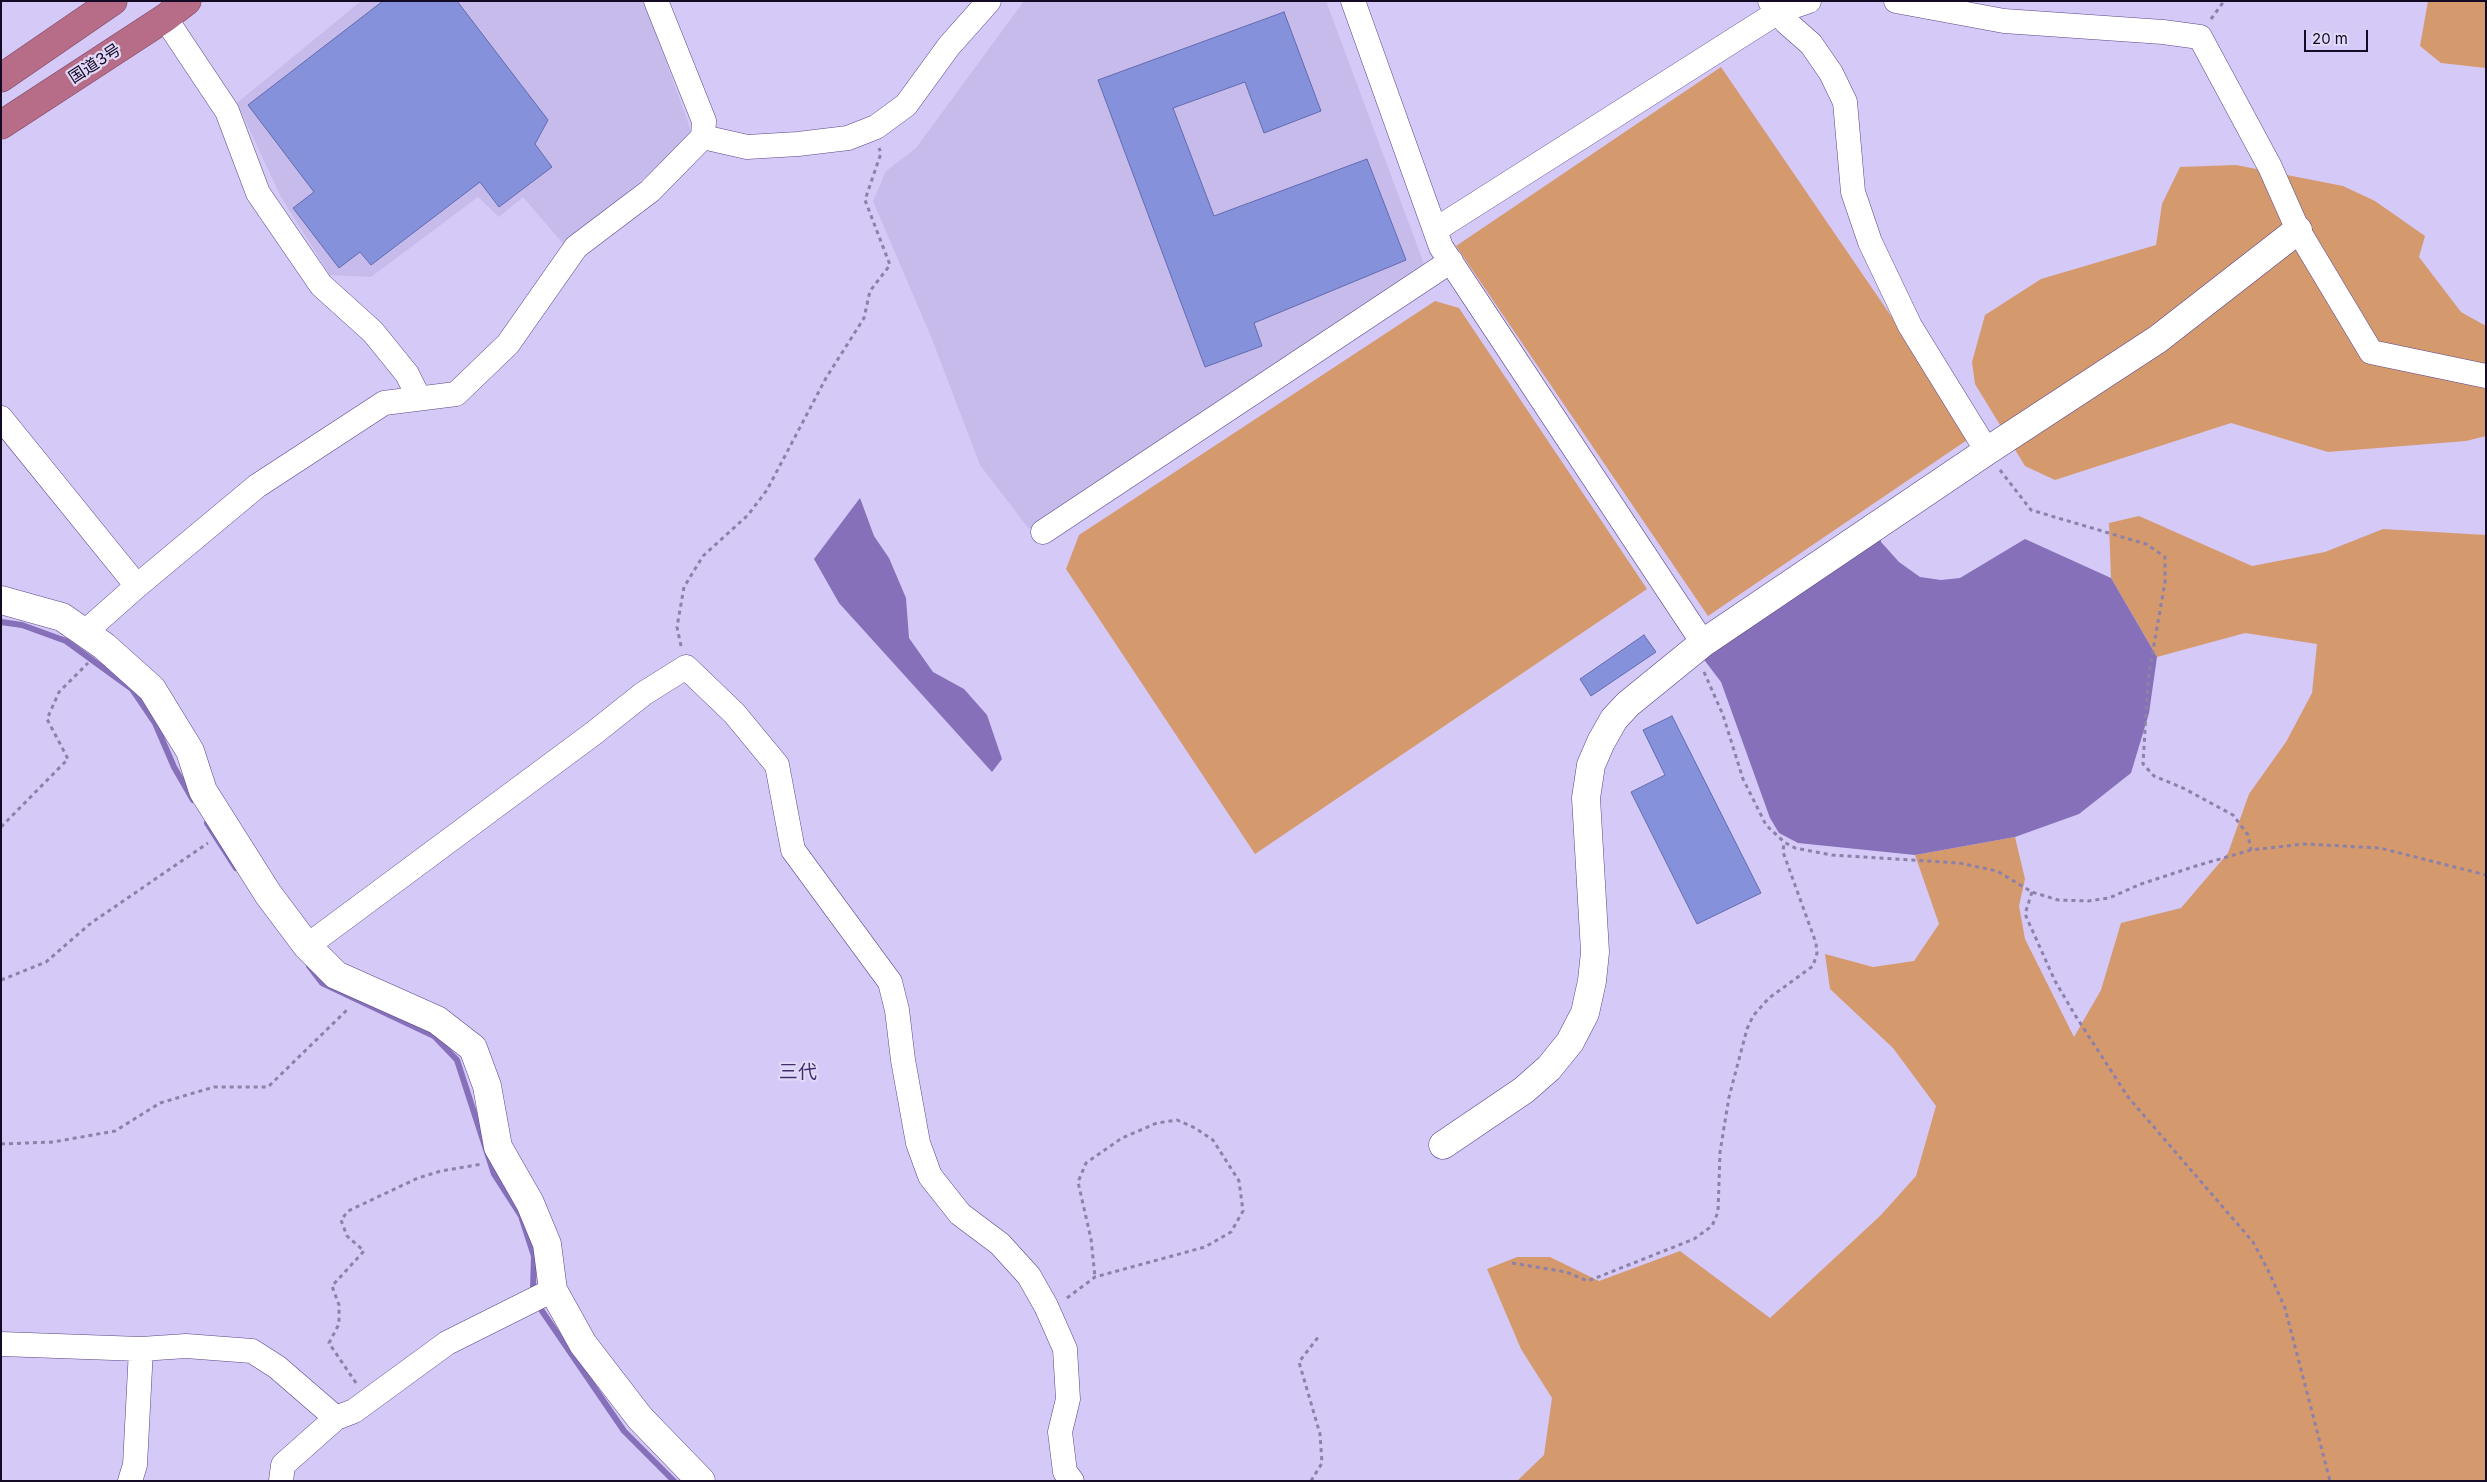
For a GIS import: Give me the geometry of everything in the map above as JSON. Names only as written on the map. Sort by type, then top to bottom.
[{"type":"highway","points":[[1,78],[112,1]]},
{"type":"highway","name":"国道3号","points":[[1,125],[165,18],[187,1]]},
{"type":"street","points":[[95,639],[137,586],[265,480],[384,403],[456,394],[508,344],[576,247],[650,191],[703,138],[704,121],[656,1]]},
{"type":"street","points":[[1353,1],[1441,247],[1696,649]]},
{"type":"street","points":[[1435,230],[1774,7],[1809,1]]},
{"type":"street","points":[[1896,1],[2004,21],[2163,32],[2200,38],[2270,167],[2298,230],[2371,352],[2486,376]]},
{"type":"street","points":[[703,138],[747,147],[798,144],[848,138],[870,129],[906,104],[979,6]]},
{"type":"street","points":[[1774,7],[1811,44],[1831,73],[1845,102],[1853,192],[1870,242],[1910,326],[1987,451]]},
{"type":"street","points":[[165,18],[227,111],[258,193],[321,285],[373,332],[407,374],[419,398]]},
{"type":"street","points":[[1443,1145],[1524,1090],[1549,1068],[1570,1042],[1585,1012],[1592,981],[1595,952],[1586,798],[1591,765],[1614,720],[1628,704],[1696,649],[1987,451],[2158,339],[2298,230]]},
{"type":"street","points":[[1043,532],[1451,261]]},
{"type":"street","points":[[1,418],[137,586]]},
{"type":"street","points":[[1,600],[62,617],[95,639],[152,689],[190,751],[203,791],[268,894],[306,946],[336,975],[437,1020],[473,1048],[487,1086],[498,1147],[530,1203],[547,1244],[553,1290],[583,1344],[640,1418],[701,1481]]},
{"type":"street","points":[[306,946],[594,733],[643,694],[686,667],[734,713],[777,765],[793,850],[890,982],[918,1143],[930,1176],[960,1214],[1000,1244],[1029,1276],[1048,1312],[1065,1349],[1068,1399],[1060,1432],[1065,1472],[1072,1481]]},
{"type":"street","points":[[281,1481],[283,1465],[336,1418],[354,1411],[447,1343],[553,1290]]},
{"type":"street","points":[[1,1344],[141,1349],[186,1346],[252,1351],[277,1367],[336,1418]]},
{"type":"street","points":[[130,1481],[136,1465],[141,1349]]},
{"type":"path","points":[[686,667],[677,627],[684,587],[703,556],[748,515],[767,490],[826,378],[864,318],[870,292],[890,265],[865,200],[881,152],[870,129]]},
{"type":"path","points":[[1987,451],[2031,510],[2146,544],[2165,557],[2165,582],[2148,679],[2143,764],[2154,776],[2183,788],[2233,815],[2248,835],[2251,850]]},
{"type":"path","points":[[1,827],[68,759],[47,719],[59,692],[95,639]]},
{"type":"path","points":[[1696,649],[1723,715],[1743,779],[1766,825],[1784,842],[1796,848],[1832,855],[1959,863],[1996,871],[2032,892],[2058,900],[2088,901],[2110,898],[2166,876],[2251,850],[2304,844],[2380,848],[2486,875]]},
{"type":"path","points":[[1,980],[46,962],[91,923],[227,830]]},
{"type":"path","points":[[1512,1263],[1566,1272],[1588,1281],[1694,1239],[1712,1226],[1718,1212],[1720,1152],[1729,1097],[1750,1022],[1769,998],[1813,966],[1817,953],[1816,943],[1783,852],[1784,842]]},
{"type":"path","points":[[2032,892],[2025,914],[2055,981],[2075,1015],[2128,1097],[2253,1242],[2268,1270],[2285,1308],[2330,1481]]},
{"type":"path","points":[[1,1144],[53,1142],[115,1131],[160,1103],[214,1087],[268,1087],[367,990]]},
{"type":"path","points":[[1048,1312],[1095,1277],[1205,1247],[1231,1232],[1243,1211],[1239,1181],[1212,1140],[1195,1128],[1177,1120],[1157,1123],[1122,1138],[1086,1163],[1078,1182],[1091,1239],[1095,1277]]},
{"type":"path","points":[[368,1399],[329,1343],[339,1324],[339,1305],[332,1286],[364,1252],[347,1236],[341,1220],[348,1210],[418,1178],[504,1157]]},
{"type":"path","points":[[1311,1481],[1322,1462],[1320,1434],[1299,1362],[1319,1336]]},
{"type":"shaded area","points":[[361,1],[644,1],[693,136],[565,246],[523,197],[499,217],[478,197],[371,277],[330,275],[281,197],[237,103]]},
{"type":"shaded area","points":[[1024,1],[1326,1],[1424,264],[1029,529],[980,465],[932,339],[873,201],[886,171],[916,148]]},
{"type":"shaded area","points":[[2428,1],[2486,1],[2486,68],[2441,63],[2420,46]]},
{"type":"shaded area","points":[[1721,67],[1973,436],[1708,616],[1456,246]]},
{"type":"shaded area","points":[[2236,165],[2343,186],[2375,201],[2425,236],[2419,257],[2461,312],[2486,326],[2486,436],[2466,441],[2328,452],[2231,423],[2055,480],[2025,466],[1975,384],[1972,362],[1985,315],[2041,279],[2156,245],[2162,204],[2180,167]]},
{"type":"shaded area","points":[[1435,301],[1459,308],[1647,589],[1255,854],[1066,569],[1079,535]]},
{"type":"shaded area","points":[[860,498],[874,536],[889,558],[906,598],[909,638],[933,672],[964,689],[987,715],[1002,759],[992,772],[839,603],[814,559]]},
{"type":"shaded area","points":[[2139,516],[2252,566],[2325,552],[2383,529],[2486,535],[2486,1481],[1517,1481],[1544,1455],[1552,1398],[1521,1349],[1487,1269],[1517,1257],[1550,1257],[1599,1281],[1680,1251],[1770,1318],[1880,1216],[1916,1176],[1936,1106],[1893,1048],[1830,989],[1825,954],[1873,967],[1914,961],[1939,924],[1915,855],[2015,837],[2025,879],[2019,906],[2025,939],[2074,1037],[2101,990],[2121,923],[2181,908],[2228,853],[2249,794],[2286,742],[2312,693],[2317,644],[2245,633],[2157,657],[2111,578],[2109,523]]},
{"type":"shaded area","points":[[1881,529],[1881,542],[1899,562],[1920,577],[1941,580],[1960,578],[2025,539],[2111,578],[2157,657],[2149,713],[2131,773],[2079,814],[2015,837],[1915,855],[1798,843],[1779,833],[1770,818],[1721,682],[1702,657]]},
{"type":"building","points":[[383,1],[457,1],[548,120],[535,144],[552,167],[499,207],[480,182],[371,265],[360,252],[339,268],[293,208],[314,192],[248,105]]},
{"type":"building","points":[[1284,12],[1321,111],[1264,133],[1245,82],[1173,108],[1214,216],[1367,159],[1406,260],[1254,323],[1262,346],[1205,367],[1098,80]]},
{"type":"building","points":[[1644,635],[1656,652],[1591,696],[1580,679]]},
{"type":"building","points":[[1672,716],[1761,893],[1697,924],[1631,792],[1665,775],[1643,730]]},
{"type":"waterway","points":[[1,622],[22,625],[66,641],[132,689],[155,723],[174,767],[193,800]]},
{"type":"waterway","points":[[207,823],[236,868]]},
{"type":"waterway","points":[[309,966],[322,983],[434,1036],[457,1060],[494,1174],[521,1216],[534,1256],[533,1290],[542,1311],[624,1431],[674,1481]]},
{"type":"district","name":"三代","points":[[798,1072]]}]
